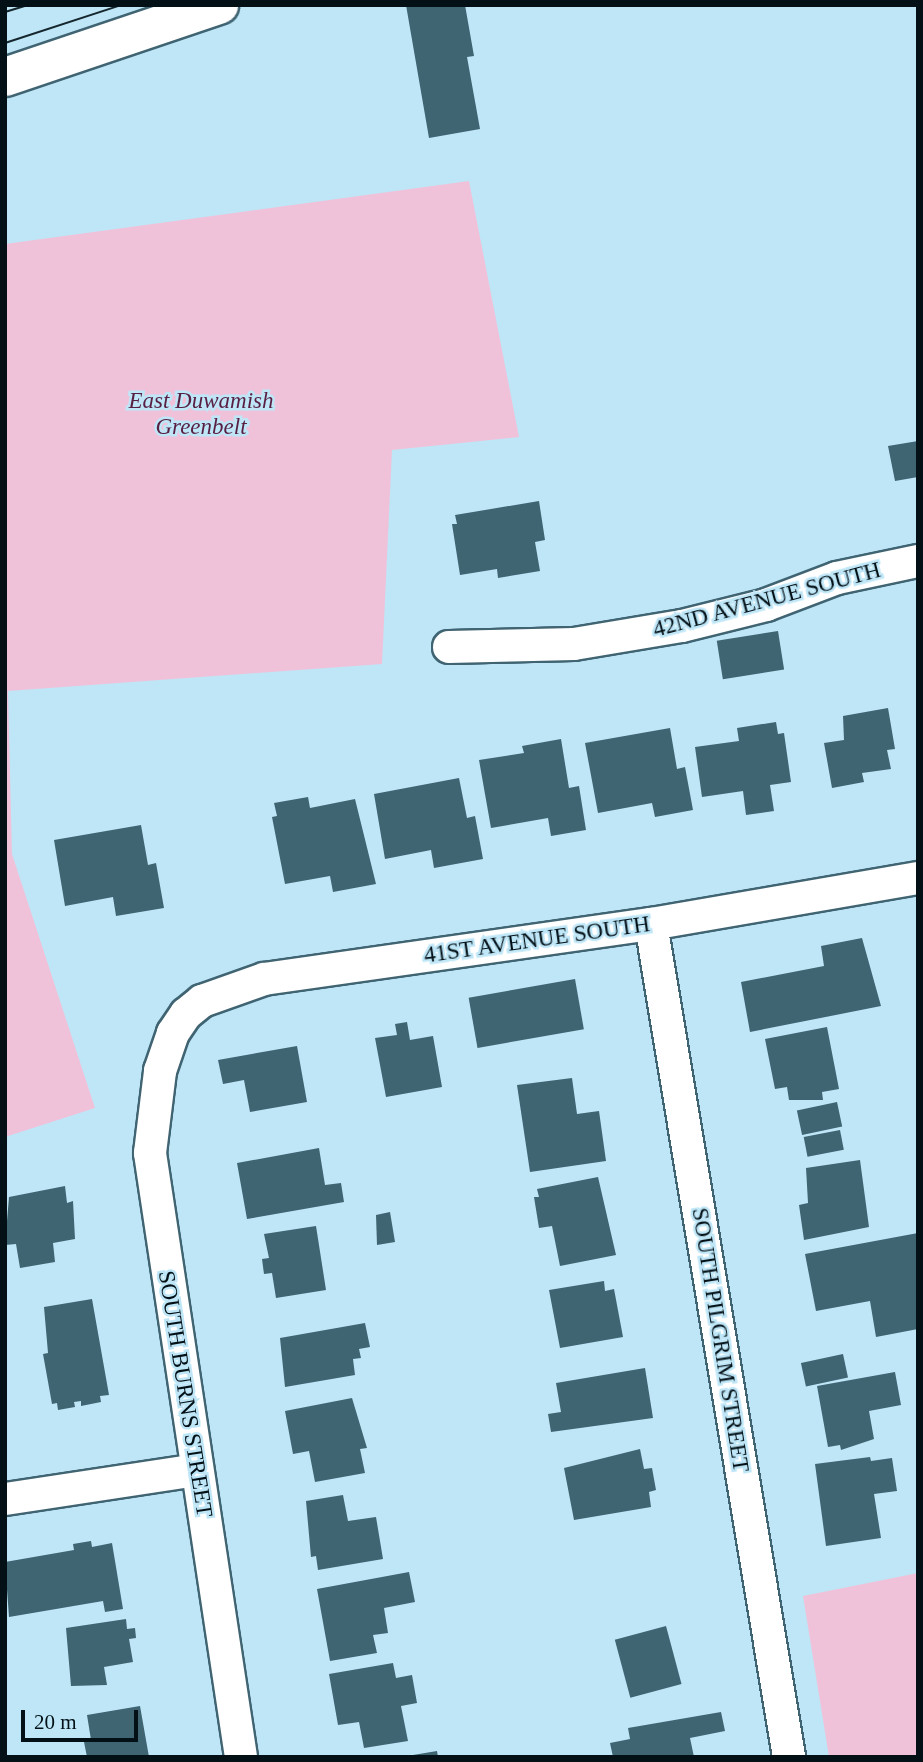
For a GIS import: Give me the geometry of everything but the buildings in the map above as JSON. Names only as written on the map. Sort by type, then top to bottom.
[{"type":"main road","points":[[5,77],[219,5]]},
{"type":"street","name":"42ND AVENUE SOUTH","points":[[449,647],[574,644],[682,626],[766,605],[837,578],[918,561]]},
{"type":"street","name":"41ST AVENUE SOUTH","points":[[173,1033],[202,1001],[264,979],[651,924],[918,878]]},
{"type":"street","name":"SOUTH PILGRIM STREET","points":[[651,924],[789,1757]]},
{"type":"street","name":"SOUTH BURNS STREET","points":[[173,1033],[158,1084],[150,1153],[241,1757]]},
{"type":"street","points":[[5,1499],[196,1470]]},
{"type":"green space","name":"East Duwamish Greenbelt","points":[[469,181],[519,437],[392,450],[382,664],[8,691],[12,854],[95,1108],[5,1137],[5,244]]},
{"type":"green space","points":[[918,1573],[918,1757],[829,1757],[803,1596]]},
{"type":"tram line","points":[[5,12],[28,5]]},
{"type":"tram line","points":[[5,43],[121,5]]}]
